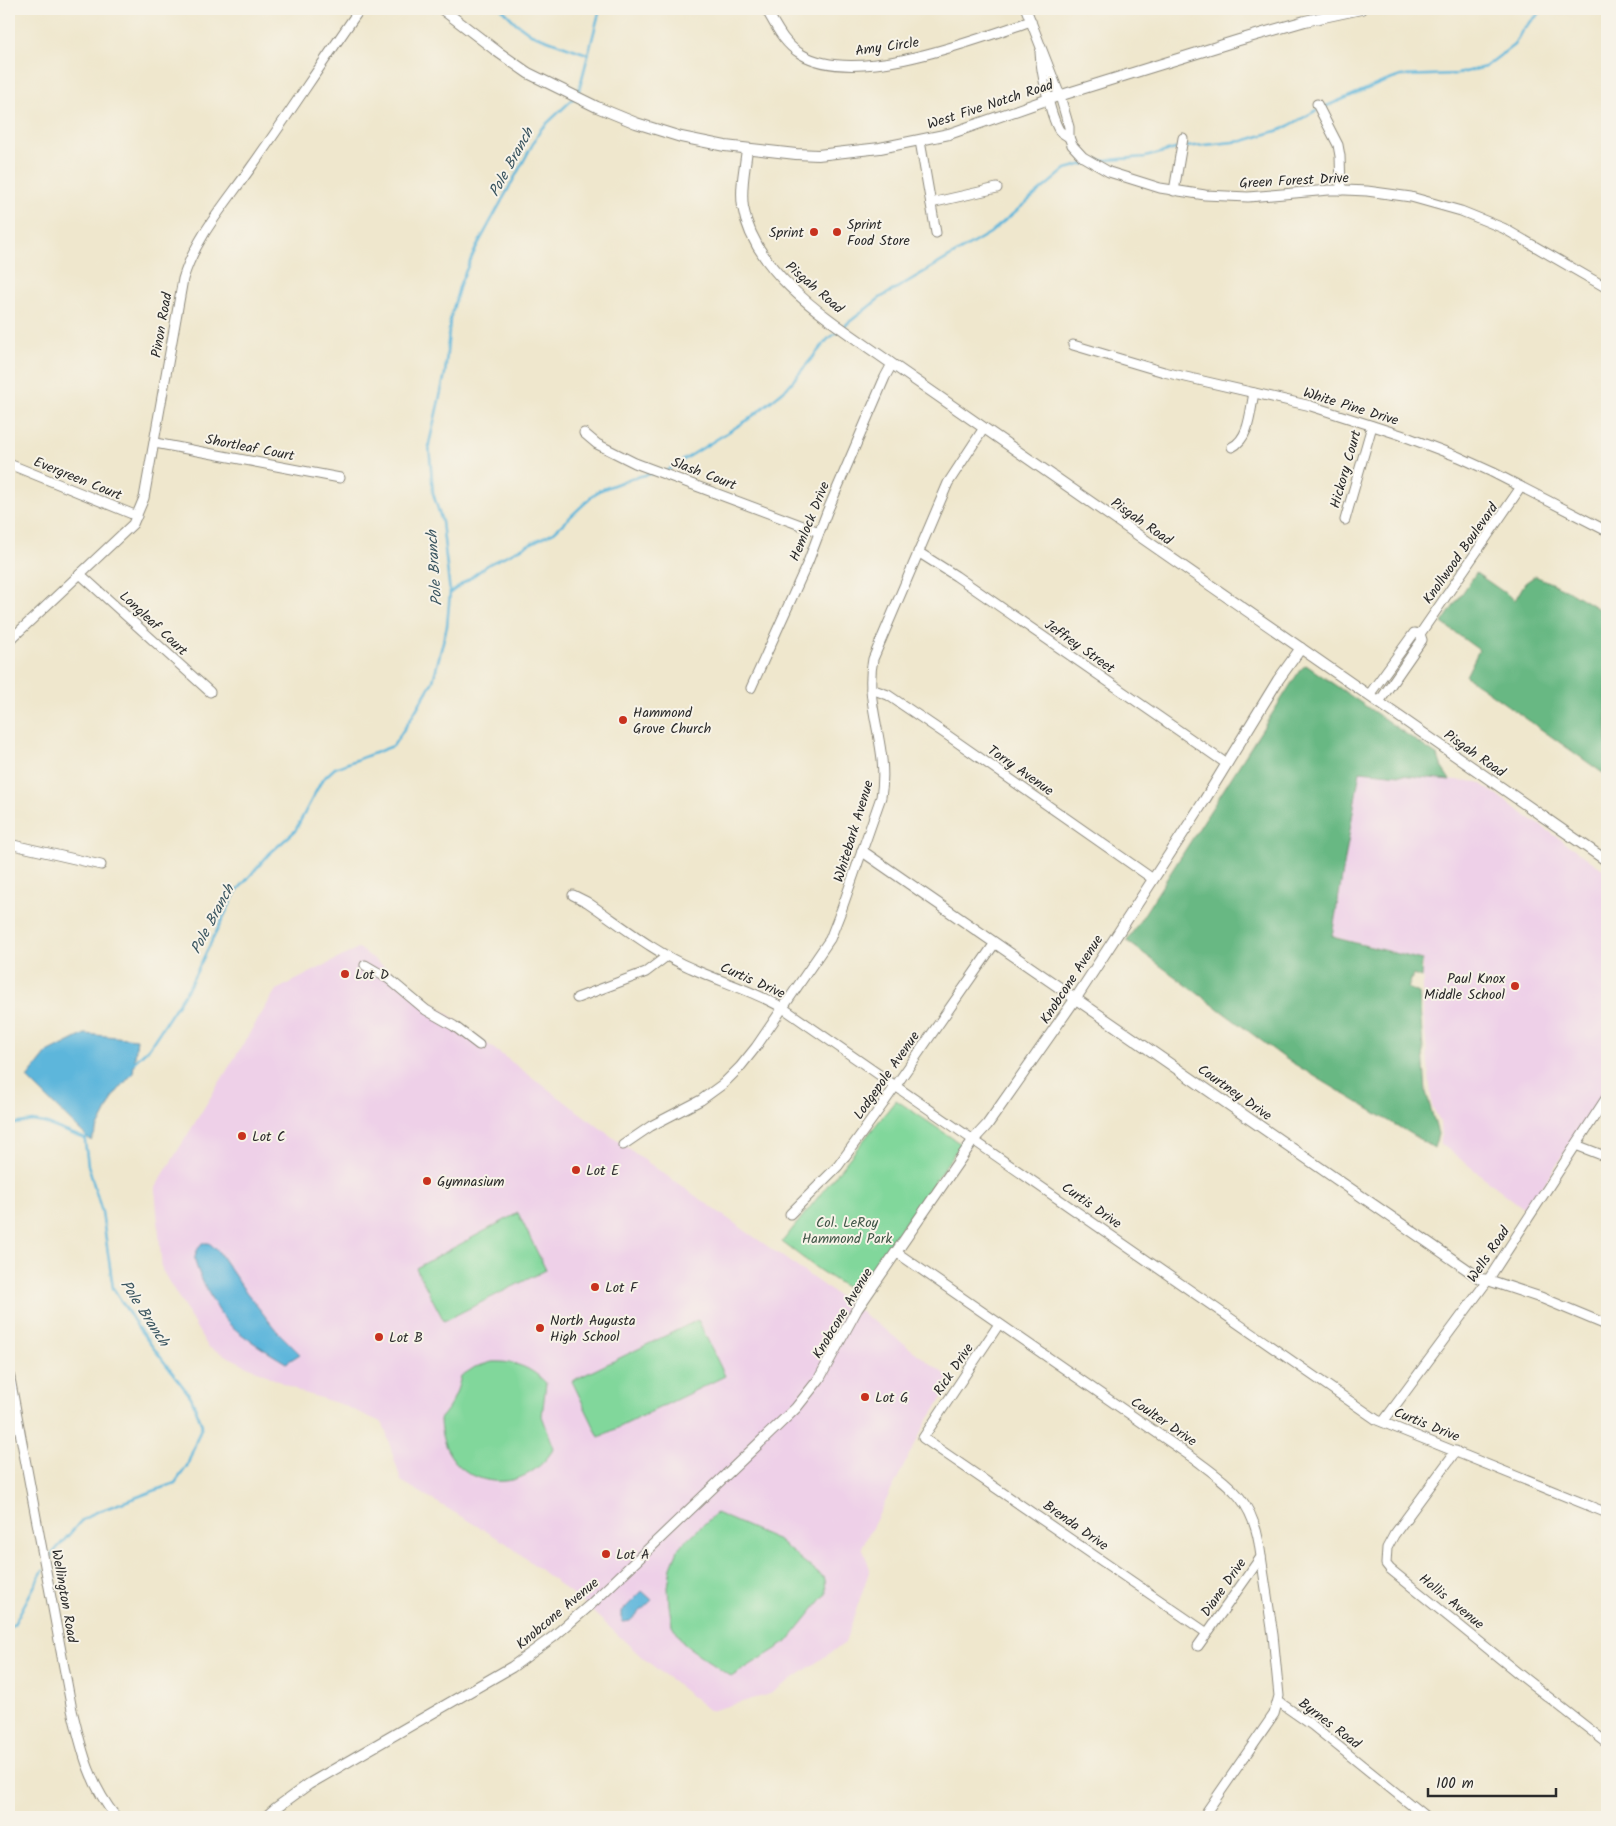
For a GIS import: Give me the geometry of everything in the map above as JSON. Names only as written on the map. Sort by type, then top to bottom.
[{"type":"street","name":"Pinon Road","points":[[9,641],[133,524],[144,498],[183,279],[190,258],[208,228],[253,166],[360,9]]},
{"type":"street","name":"West Five Notch Road","points":[[442,9],[528,73],[597,107],[681,137],[747,149],[818,155],[880,148],[949,134],[1060,96],[1258,34],[1349,10],[1361,9]]},
{"type":"street","name":"Amy Circle","points":[[766,9],[785,41],[793,48],[809,58],[837,65],[868,64],[920,56],[955,47],[1031,22]]},
{"type":"street","points":[[1026,9],[1040,47]]},
{"type":"street","name":"Green Forest Drive","points":[[1040,47],[1060,96],[1072,145],[1083,157],[1109,172],[1134,182],[1174,191],[1205,195],[1248,197],[1341,190],[1367,191],[1411,197],[1461,211],[1503,228],[1607,288]]},
{"type":"street","name":"Green Forest Drive","points":[[1040,47],[1041,68],[1049,100],[1060,131],[1069,137]]},
{"type":"street","points":[[1316,104],[1338,145],[1341,190]]},
{"type":"street","points":[[1174,191],[1183,138]]},
{"type":"street","points":[[920,140],[936,233]]},
{"type":"street","name":"Pisgah Road","points":[[747,149],[742,204],[749,230],[764,256],[783,280],[827,318],[1607,861]]},
{"type":"street","points":[[931,203],[997,188]]},
{"type":"street","name":"White Pine Drive","points":[[1073,345],[1164,372],[1311,406],[1372,426],[1459,457],[1607,531]]},
{"type":"street","name":"Hemlock Drive","points":[[751,688],[808,562],[879,390],[892,364]]},
{"type":"street","points":[[1232,447],[1239,443],[1245,434],[1254,393]]},
{"type":"street","name":"Hickory Court","points":[[1345,520],[1372,426]]},
{"type":"street","name":"Whitebark Avenue","points":[[623,1145],[651,1126],[701,1100],[723,1084],[740,1067],[783,1008],[830,938],[881,797],[884,782],[882,750],[870,679],[873,659],[948,483],[984,428]]},
{"type":"street","name":"Slash Court","points":[[584,433],[597,444],[635,463],[819,532]]},
{"type":"street","name":"Shortleaf Court","points":[[155,443],[340,478]]},
{"type":"street","name":"Evergreen Court","points":[[9,464],[137,516]]},
{"type":"street","name":"Knollwood Boulevard","points":[[1420,634],[1521,487]]},
{"type":"street","name":"Jeffrey Street","points":[[918,552],[956,576],[1227,764]]},
{"type":"street","name":"Longleaf Court","points":[[80,574],[210,692]]},
{"type":"street","name":"Knollwood Boulevard","points":[[1369,696],[1414,633],[1420,634]]},
{"type":"street","name":"Knollwood Boulevard","points":[[1379,702],[1422,640],[1420,634]]},
{"type":"street","name":"Knobcone Avenue","points":[[266,1817],[309,1784],[512,1667],[553,1638],[589,1606],[796,1408],[818,1379],[857,1309],[974,1139],[987,1125],[1076,998],[1227,764],[1278,680],[1301,648]]},
{"type":"street","name":"Torry Avenue","points":[[871,690],[888,695],[1153,879]]},
{"type":"street","points":[[9,844],[101,864]]},
{"type":"street","name":"Courtney Drive","points":[[862,851],[1480,1279],[1542,1298],[1607,1325]]},
{"type":"street","name":"Curtis Drive","points":[[573,895],[587,902],[667,956],[691,969],[766,998],[783,1008],[1319,1380],[1383,1422],[1607,1513]]},
{"type":"street","name":"Lodgepole Avenue","points":[[790,1214],[838,1166],[995,943]]},
{"type":"street","points":[[577,998],[646,972],[667,956]]},
{"type":"street","points":[[365,965],[389,979],[426,1010],[454,1026],[478,1045]]},
{"type":"street","name":"Wells Road","points":[[1383,1422],[1488,1280],[1607,1097]]},
{"type":"street","points":[[1576,1145],[1607,1157]]},
{"type":"street","name":"Coulter Drive","points":[[896,1252],[1188,1454],[1236,1491],[1249,1509],[1257,1532],[1273,1635],[1279,1702]]},
{"type":"street","name":"Rick Drive","points":[[929,1429],[1000,1324]]},
{"type":"street","name":"Wellington Road","points":[[9,1373],[28,1483],[42,1542],[79,1741],[91,1777],[102,1799],[116,1817]]},
{"type":"street","name":"Brenda Drive","points":[[929,1429],[924,1438],[1207,1633]]},
{"type":"street","name":"Hollis Avenue","points":[[1456,1451],[1394,1535],[1388,1548],[1386,1564],[1524,1678],[1607,1743]]},
{"type":"street","name":"Diane Drive","points":[[1207,1633],[1261,1557]]},
{"type":"street","points":[[1198,1646],[1207,1633]]},
{"type":"street","name":"Byrnes Road","points":[[1203,1817],[1274,1714],[1279,1702],[1312,1725],[1426,1817]]},
{"type":"shaded area","name":"Paul Knox Middle School","points":[[1360,771],[1478,782],[1607,872],[1607,1087],[1527,1211],[1441,1144],[1440,1121],[1432,1106],[1423,1012],[1423,960],[1332,936]]},
{"type":"shaded area","name":"North Augusta High School","points":[[359,948],[623,1145],[857,1309],[954,1381],[927,1421],[862,1547],[870,1569],[845,1643],[770,1694],[710,1711],[643,1658],[582,1602],[506,1543],[401,1481],[383,1423],[340,1404],[301,1392],[208,1347],[162,1270],[155,1188],[276,990]]},
{"type":"green space","points":[[1476,573],[1515,600],[1525,583],[1535,576],[1569,591],[1607,614],[1607,776],[1466,676],[1479,650],[1442,623]]},
{"type":"green space","points":[[1306,665],[1438,756],[1442,768],[1450,780],[1360,771],[1332,936],[1422,960],[1421,978],[1413,975],[1408,988],[1419,993],[1426,1092],[1438,1134],[1434,1148],[1286,1059],[1127,941],[1300,670]]},
{"type":"green space","name":"Col. LeRoy Hammond Park","points":[[896,1100],[961,1144],[855,1293],[819,1270],[782,1242]]},
{"type":"green space","points":[[518,1213],[546,1270],[444,1321],[416,1268]]},
{"type":"green space","points":[[698,1320],[725,1376],[599,1437],[572,1381]]},
{"type":"green space","points":[[492,1362],[522,1366],[546,1383],[542,1416],[554,1448],[540,1466],[522,1477],[504,1481],[485,1480],[468,1472],[454,1460],[444,1442],[440,1419],[454,1399],[461,1376],[475,1367]]},
{"type":"green space","points":[[716,1513],[776,1539],[825,1579],[826,1594],[787,1642],[731,1677],[684,1644],[672,1625],[669,1605],[668,1587],[671,1567],[679,1547]]},
{"type":"water","points":[[85,1034],[137,1039],[133,1073],[115,1094],[91,1141],[27,1078],[47,1053]]},
{"type":"water","points":[[202,1243],[209,1243],[218,1251],[243,1288],[276,1330],[300,1354],[286,1363],[249,1340],[224,1319],[204,1284],[195,1260],[195,1255]]},
{"type":"water","points":[[642,1591],[652,1600],[630,1621],[622,1622],[622,1611]]},
{"type":"waterway","points":[[502,9],[531,34],[587,54]]},
{"type":"waterway","name":"Pole Branch","points":[[578,94],[600,9]]},
{"type":"waterway","points":[[1322,108],[1401,76],[1457,74],[1485,67],[1514,45],[1523,29],[1544,9]]},
{"type":"waterway","name":"Pole Branch","points":[[133,1063],[149,1048],[189,987],[236,892],[269,854],[295,831],[322,780],[335,768],[393,746],[433,681],[447,626],[450,593],[442,522],[433,493],[429,444],[445,374],[450,320],[460,284],[476,248],[541,129],[574,98]]},
{"type":"waterway","points":[[1185,147],[1243,141],[1283,129],[1317,110]]},
{"type":"waterway","points":[[1096,161],[1145,157],[1179,148]]},
{"type":"waterway","points":[[843,327],[880,298],[990,233],[1066,169],[1088,163]]},
{"type":"waterway","points":[[666,471],[749,419],[787,388],[828,339],[839,331]]},
{"type":"waterway","points":[[450,593],[489,564],[554,532],[598,491],[632,478],[654,473]]},
{"type":"waterway","points":[[9,1125],[32,1121],[44,1123],[86,1139]]},
{"type":"waterway","name":"Pole Branch","points":[[47,1563],[52,1554],[81,1521],[94,1513],[175,1483],[187,1466],[202,1425],[191,1397],[139,1329],[113,1288],[102,1212],[88,1165],[85,1142],[87,1134]]},
{"type":"waterway","name":"Pole Branch","points":[[9,1627],[14,1624],[43,1570]]},
{"type":"place","name":"Sprint","points":[[814,232]]},
{"type":"place","name":"Sprint Food Store","points":[[837,232]]},
{"type":"place","name":"Hammond Grove Church","points":[[623,720]]},
{"type":"place","name":"Lot D","points":[[345,974]]},
{"type":"place","name":"Paul Knox Middle School","points":[[1515,986]]},
{"type":"place","name":"Lot C","points":[[242,1136]]},
{"type":"place","name":"Lot E","points":[[576,1170]]},
{"type":"place","name":"Gymnasium","points":[[427,1181]]},
{"type":"place","name":"Lot F","points":[[595,1287]]},
{"type":"place","name":"North Augusta High School","points":[[540,1328]]},
{"type":"place","name":"Lot B","points":[[379,1337]]},
{"type":"place","name":"Lot G","points":[[865,1397]]},
{"type":"place","name":"Lot A","points":[[606,1554]]}]
